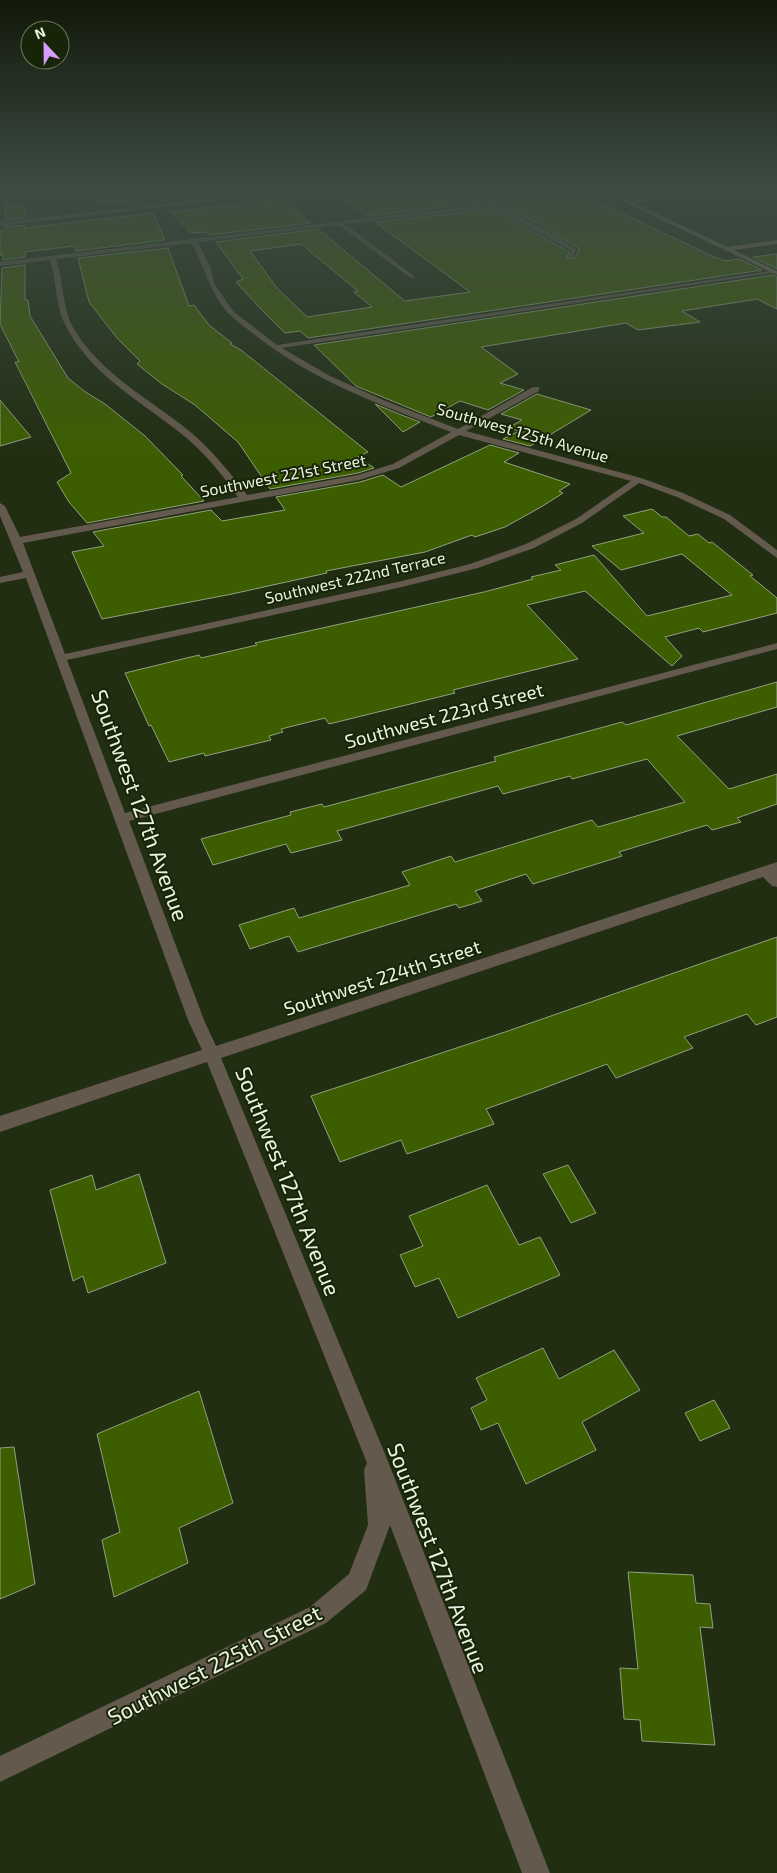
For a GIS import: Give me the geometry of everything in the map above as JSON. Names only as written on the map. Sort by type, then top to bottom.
[{"type":"street","points":[[57,280],[63,312],[70,329],[86,350],[101,367],[127,390],[201,446],[224,471],[244,498]]},
{"type":"street","name":"Southwest 125th Avenue","points":[[211,280],[222,301],[244,323],[275,347],[334,381],[380,402],[459,432],[638,480],[680,495],[727,518],[777,554]]},
{"type":"street","points":[[275,347],[720,280]]},
{"type":"street","name":"Southwest 221st Street","points":[[17,541],[359,478],[396,466],[536,389]]},
{"type":"street","name":"Southwest 222nd Terrace","points":[[61,658],[402,584],[474,566],[530,546],[579,520],[638,480]]},
{"type":"street","name":"Southwest 127th Avenue","points":[[0,506],[17,541],[196,1020],[212,1055],[374,1454],[536,1873]]},
{"type":"street","points":[[0,580],[29,574]]},
{"type":"street","name":"Southwest 223rd Street","points":[[122,819],[777,646]]},
{"type":"street","name":"Southwest 224th Street","points":[[0,1124],[773,873]]},
{"type":"street","name":"Southwest 225th Street","points":[[0,1769],[318,1615],[358,1582],[379,1525],[374,1454]]},
{"type":"building","points":[[2,280],[25,280],[25,300],[28,300],[30,316],[68,378],[145,436],[183,475],[181,476],[204,501],[87,523],[69,502],[57,482],[71,473],[15,362],[19,362],[0,324]]},
{"type":"building","points":[[84,280],[180,280],[189,306],[194,305],[209,325],[232,343],[230,344],[241,350],[368,452],[358,457],[374,468],[358,473],[270,489],[238,442],[195,405],[162,384],[137,364],[140,361],[117,338],[89,302]]},
{"type":"building","points":[[271,280],[307,317],[372,307],[354,292],[358,291],[345,280],[380,280],[405,301],[470,292],[454,280],[693,280],[308,338],[300,331],[285,333],[236,282]]},
{"type":"building","points":[[738,280],[777,280],[777,309],[757,299],[682,311],[700,322],[638,330],[626,323],[481,347],[518,374],[500,383],[524,390],[488,410],[460,401],[431,417],[356,386],[314,345]]},
{"type":"building","points":[[537,394],[591,410],[543,439],[529,434],[534,444],[530,446],[503,439],[519,431],[508,428],[522,420],[501,414]]},
{"type":"building","points":[[0,400],[31,437],[0,446]]},
{"type":"building","points":[[375,404],[399,414],[420,422],[403,432]]},
{"type":"building","points":[[490,445],[519,453],[504,462],[570,484],[559,491],[563,493],[505,527],[475,537],[472,535],[425,552],[326,571],[327,573],[232,594],[102,619],[72,552],[104,546],[93,532],[211,510],[222,521],[285,510],[276,497],[360,482],[383,475],[401,487]]},
{"type":"building","points":[[652,509],[662,517],[666,517],[689,536],[698,534],[709,543],[712,542],[753,575],[750,576],[777,598],[777,613],[703,632],[699,628],[665,637],[682,656],[672,666],[585,591],[527,605],[578,659],[453,690],[455,693],[329,724],[325,718],[281,729],[283,732],[269,736],[271,740],[205,756],[204,753],[169,762],[151,725],[149,726],[125,673],[199,655],[201,658],[257,645],[255,643],[484,592],[533,579],[531,577],[561,570],[555,565],[594,555],[647,616],[732,595],[682,554],[621,570],[592,546],[644,533],[623,516]]},
{"type":"building","points":[[777,682],[777,707],[677,736],[729,789],[777,774],[777,804],[737,818],[741,822],[712,830],[707,825],[619,852],[622,856],[533,884],[526,874],[475,891],[482,901],[459,908],[456,904],[298,952],[289,936],[250,949],[239,925],[294,908],[299,918],[410,885],[402,872],[451,856],[455,862],[592,820],[598,827],[685,802],[647,759],[572,779],[570,776],[503,794],[498,786],[337,831],[342,840],[291,853],[286,844],[213,865],[201,839],[291,815],[290,812],[322,804],[324,807],[496,761],[494,757],[622,722],[626,725]]},
{"type":"building","points":[[777,937],[777,1017],[756,1025],[747,1014],[684,1037],[693,1048],[616,1078],[607,1064],[486,1109],[494,1124],[407,1154],[401,1140],[340,1162],[311,1096],[505,1032]]},
{"type":"building","points":[[568,1165],[596,1213],[571,1223],[543,1174]]},
{"type":"building","points":[[139,1174],[166,1263],[88,1293],[83,1276],[73,1281],[50,1190],[92,1175],[96,1190]]},
{"type":"building","points":[[487,1185],[519,1245],[540,1237],[560,1275],[458,1318],[439,1278],[415,1287],[400,1255],[423,1246],[409,1216]]},
{"type":"building","points":[[543,1348],[559,1379],[614,1350],[640,1390],[582,1422],[596,1450],[526,1484],[498,1423],[481,1430],[471,1408],[487,1400],[476,1378]]},
{"type":"building","points":[[199,1391],[233,1503],[179,1528],[188,1563],[114,1597],[102,1540],[120,1532],[97,1434]]},
{"type":"building","points":[[714,1400],[730,1428],[700,1441],[685,1413]]},
{"type":"building","points":[[14,1447],[35,1584],[0,1599],[0,1448]]},
{"type":"building","points":[[628,1572],[693,1575],[696,1603],[710,1604],[713,1628],[700,1627],[715,1745],[642,1741],[640,1720],[624,1719],[620,1668],[638,1669]]}]
